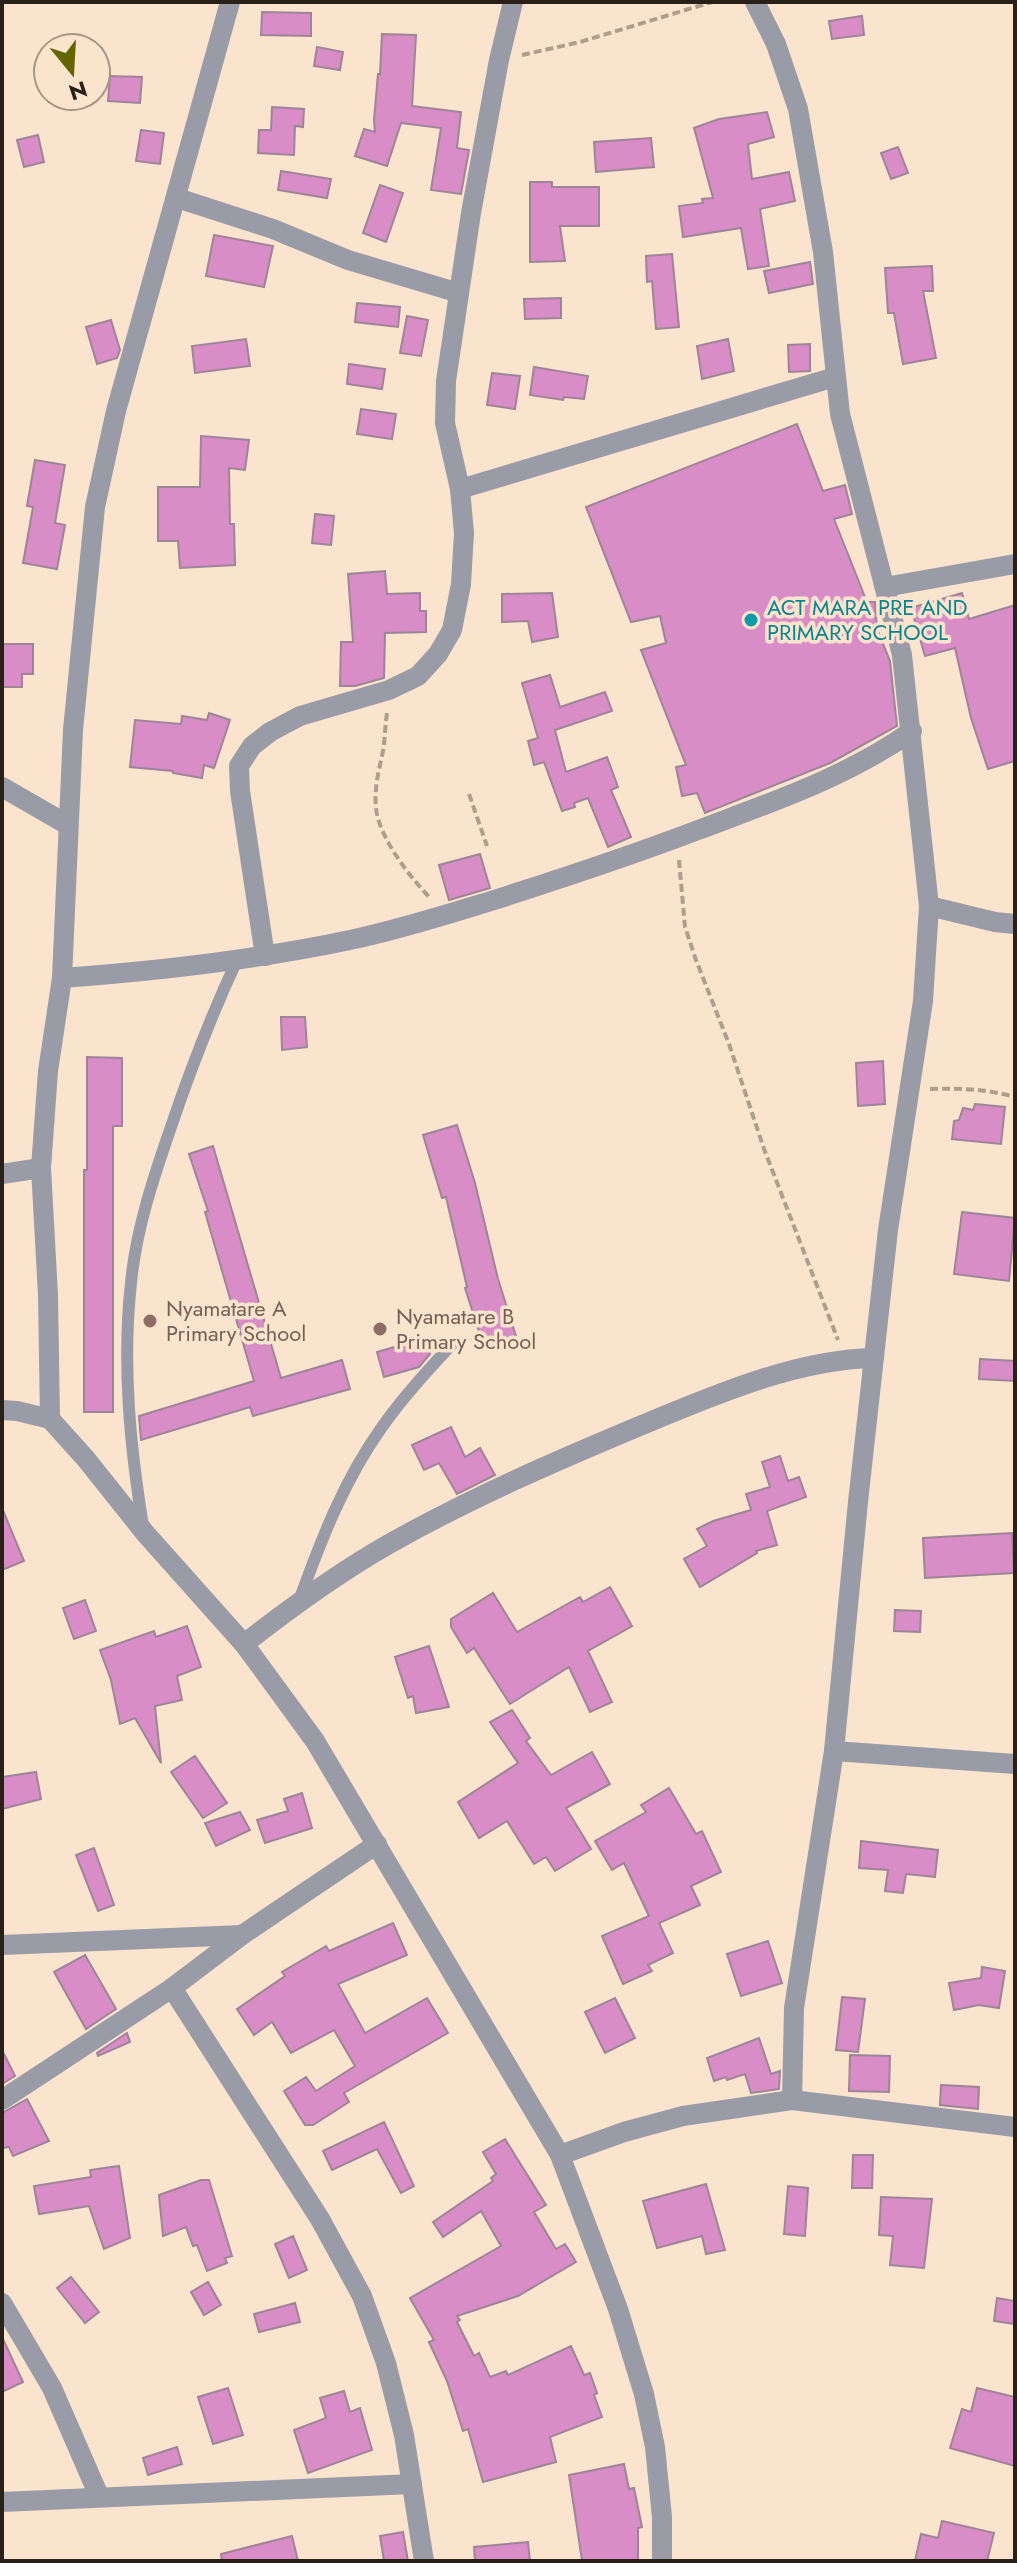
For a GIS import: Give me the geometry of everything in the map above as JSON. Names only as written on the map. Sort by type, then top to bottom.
[{"type":"street","points":[[50,1419],[48,1295],[41,1168],[48,1071],[62,978],[74,715],[95,507],[116,411],[230,2]]},
{"type":"street","points":[[265,956],[239,766],[252,746],[300,716],[389,690],[418,676],[438,654],[452,630],[461,584],[464,533],[460,489],[445,423],[446,381],[499,60],[513,2]]},
{"type":"street","points":[[755,2],[776,44],[798,109],[823,252],[840,414],[902,655],[929,906],[923,1001],[888,1230],[834,1751],[794,2008],[792,2100]]},
{"type":"street","points":[[177,198],[249,220],[348,260],[459,293]]},
{"type":"street","points":[[460,489],[835,377]]},
{"type":"street","points":[[885,587],[1015,564]]},
{"type":"street","points":[[62,978],[153,972],[265,956],[353,940],[458,911],[678,838],[822,782],[881,753],[912,731]]},
{"type":"street","points":[[2,787],[68,825]]},
{"type":"street","points":[[929,906],[1015,924]]},
{"type":"street","points":[[2,1174],[41,1168]]},
{"type":"street","points":[[244,1644],[298,1602],[388,1544],[484,1494],[747,1383],[845,1358],[874,1358]]},
{"type":"street","points":[[2,1410],[50,1419],[145,1533],[244,1644],[315,1741],[560,2155],[618,2309],[644,2394],[655,2447],[662,2517],[662,2561]]},
{"type":"street","points":[[834,1751],[1015,1764]]},
{"type":"street","points":[[2,2100],[172,1988],[242,1935],[377,1844]]},
{"type":"street","points":[[2,1945],[242,1935]]},
{"type":"street","points":[[172,1988],[320,2219],[362,2296],[386,2363],[404,2435],[424,2561]]},
{"type":"street","points":[[560,2155],[624,2132],[683,2116],[792,2100],[1015,2127]]},
{"type":"street","points":[[2,2303],[52,2388],[99,2496]]},
{"type":"street","points":[[2,2502],[412,2484]]},
{"type":"lane","points":[[145,1533],[133,1465],[129,1412],[131,1283],[146,1203],[158,1165],[215,1006],[237,960]]},
{"type":"lane","points":[[298,1602],[322,1536],[353,1473],[382,1427],[454,1342]]},
{"type":"path","points":[[499,60],[580,42],[712,2]]},
{"type":"path","points":[[389,690],[383,750],[376,781],[376,810],[392,851],[415,883],[433,901],[458,911]]},
{"type":"path","points":[[469,794],[487,846]]},
{"type":"path","points":[[678,838],[685,927],[764,1149],[845,1358]]},
{"type":"path","points":[[910,1090],[958,1088],[1015,1097]]},
{"type":"building","points":[[262,12],[311,13],[311,36],[261,35]]},
{"type":"building","points":[[862,16],[864,35],[832,39],[829,21]]},
{"type":"building","points":[[382,34],[416,35],[412,106],[461,112],[457,148],[469,150],[461,194],[431,190],[441,128],[401,123],[387,166],[355,156],[364,129],[375,132]]},
{"type":"building","points":[[317,47],[343,52],[340,70],[314,66]]},
{"type":"building","points":[[112,76],[142,77],[140,103],[112,101]]},
{"type":"building","points":[[272,107],[304,109],[303,127],[295,126],[294,155],[258,153],[259,130],[271,130]]},
{"type":"building","points":[[767,112],[774,137],[748,144],[752,179],[789,172],[795,201],[760,209],[769,266],[748,269],[741,228],[683,237],[679,206],[703,203],[702,199],[713,198],[694,128],[719,119]]},
{"type":"building","points":[[141,130],[164,133],[160,164],[136,161]]},
{"type":"building","points":[[38,135],[44,162],[24,167],[17,140]]},
{"type":"building","points":[[651,138],[654,167],[596,172],[594,142]]},
{"type":"building","points":[[898,147],[908,173],[891,179],[881,153]]},
{"type":"building","points":[[281,171],[331,179],[327,198],[278,190]]},
{"type":"building","points":[[530,182],[552,182],[552,187],[599,187],[599,226],[560,226],[565,261],[530,262]]},
{"type":"building","points":[[380,185],[403,193],[386,242],[363,233]]},
{"type":"building","points":[[214,235],[273,246],[264,287],[206,276]]},
{"type":"building","points":[[672,254],[679,327],[656,329],[652,281],[647,282],[646,256]]},
{"type":"building","points":[[810,262],[813,284],[769,293],[764,271]]},
{"type":"building","points":[[932,266],[933,291],[923,291],[936,358],[903,364],[894,313],[888,313],[885,268]]},
{"type":"building","points":[[561,298],[561,318],[525,319],[524,299]]},
{"type":"building","points":[[357,303],[400,307],[398,327],[355,322]]},
{"type":"building","points":[[407,316],[428,320],[421,356],[400,353]]},
{"type":"building","points":[[111,320],[120,350],[117,358],[97,364],[86,327]]},
{"type":"building","points":[[246,339],[250,366],[195,373],[192,346]]},
{"type":"building","points":[[728,339],[734,371],[702,379],[697,346]]},
{"type":"building","points":[[810,344],[810,371],[789,372],[788,345]]},
{"type":"building","points":[[349,364],[385,369],[382,389],[347,384]]},
{"type":"building","points":[[534,367],[588,376],[584,399],[564,397],[563,400],[530,395]]},
{"type":"building","points":[[492,373],[520,376],[515,409],[487,405]]},
{"type":"building","points":[[361,409],[396,414],[392,439],[357,434]]},
{"type":"building","name":"ACT MARA PRE AND PRIMARY SCHOOL","points":[[797,424],[823,491],[845,485],[852,514],[834,519],[867,602],[875,602],[877,629],[890,661],[897,726],[830,763],[705,813],[697,793],[682,796],[676,767],[686,765],[641,650],[666,643],[660,616],[631,622],[586,507]]},
{"type":"building","points":[[201,436],[249,440],[245,470],[229,468],[230,524],[234,524],[235,565],[180,568],[178,541],[158,541],[158,487],[200,487]]},
{"type":"building","points":[[35,460],[65,465],[55,523],[65,525],[57,569],[23,563],[33,507],[27,506]]},
{"type":"building","points":[[315,514],[334,516],[331,545],[312,543]]},
{"type":"building","points":[[385,571],[387,594],[420,593],[420,611],[426,611],[426,632],[385,633],[384,678],[355,686],[340,686],[341,642],[353,642],[348,574]]},
{"type":"building","points":[[552,593],[558,637],[532,642],[528,621],[502,622],[502,594]]},
{"type":"building","points":[[962,593],[969,619],[1015,605],[1015,761],[988,769],[971,718],[955,648],[925,656],[911,608]]},
{"type":"building","points":[[2,644],[33,644],[33,674],[22,674],[22,687],[2,687]]},
{"type":"building","points":[[550,675],[560,707],[605,692],[612,711],[555,730],[566,772],[607,757],[618,787],[611,790],[631,837],[608,847],[588,798],[562,811],[544,762],[534,765],[528,741],[538,738],[522,683]]},
{"type":"building","points":[[209,713],[230,720],[214,768],[204,765],[202,778],[173,771],[130,767],[135,720],[181,724],[182,716],[207,720]]},
{"type":"building","points":[[480,854],[490,888],[449,900],[439,865]]},
{"type":"building","points":[[281,1017],[305,1017],[307,1047],[282,1050]]},
{"type":"building","points":[[87,1057],[122,1058],[122,1126],[113,1126],[113,1412],[84,1412]]},
{"type":"building","points":[[883,1061],[885,1104],[858,1106],[856,1063]]},
{"type":"building","points":[[975,1104],[1005,1107],[1001,1144],[952,1139],[954,1121],[959,1120],[963,1108],[973,1110]]},
{"type":"building","points":[[457,1125],[516,1336],[484,1347],[465,1288],[446,1197],[442,1198],[423,1135]]},
{"type":"building","points":[[213,1146],[281,1378],[342,1360],[350,1389],[253,1416],[250,1407],[141,1440],[139,1416],[254,1381],[205,1212],[208,1211],[189,1154]]},
{"type":"building","points":[[962,1212],[1015,1218],[1009,1281],[954,1274]]},
{"type":"building","points":[[426,1338],[430,1354],[419,1367],[384,1377],[377,1352]]},
{"type":"building","points":[[980,1359],[1015,1361],[1015,1381],[979,1379]]},
{"type":"building","points":[[451,1427],[465,1457],[480,1448],[495,1475],[457,1494],[439,1463],[424,1470],[412,1445]]},
{"type":"building","points":[[780,1456],[788,1481],[799,1477],[806,1497],[767,1511],[777,1545],[756,1551],[700,1587],[684,1559],[707,1546],[697,1529],[751,1510],[746,1494],[770,1487],[762,1462]]},
{"type":"building","points":[[2,1508],[24,1561],[2,1570]]},
{"type":"building","points":[[1012,1533],[1014,1573],[925,1578],[923,1538]]},
{"type":"building","points":[[610,1587],[632,1626],[588,1651],[612,1702],[590,1712],[569,1667],[510,1704],[474,1648],[467,1653],[451,1627],[451,1619],[493,1593],[517,1632],[580,1597],[583,1602]]},
{"type":"building","points":[[85,1600],[96,1631],[74,1639],[63,1608]]},
{"type":"building","points":[[895,1610],[921,1611],[920,1632],[894,1631]]},
{"type":"building","points":[[187,1626],[201,1667],[177,1676],[182,1700],[155,1706],[161,1763],[135,1718],[120,1724],[111,1680],[100,1650],[154,1631],[156,1637]]},
{"type":"building","points":[[429,1646],[449,1707],[416,1713],[413,1696],[408,1698],[395,1657]]},
{"type":"building","points":[[512,1710],[530,1738],[526,1741],[551,1775],[592,1752],[610,1784],[566,1808],[591,1849],[555,1871],[546,1857],[534,1864],[507,1821],[479,1838],[458,1802],[518,1763],[490,1722]]},
{"type":"building","points":[[195,1756],[227,1803],[203,1818],[171,1772]]},
{"type":"building","points":[[36,1772],[41,1799],[2,1809],[2,1777]]},
{"type":"building","points":[[669,1788],[696,1834],[702,1831],[721,1872],[691,1886],[700,1905],[659,1923],[673,1953],[648,1965],[652,1971],[623,1984],[602,1936],[649,1916],[624,1863],[612,1870],[595,1841],[646,1812],[641,1805]]},
{"type":"building","points":[[302,1793],[312,1828],[265,1843],[257,1820],[288,1811],[284,1799]]},
{"type":"building","points":[[240,1812],[250,1830],[216,1846],[205,1823]]},
{"type":"building","points":[[861,1841],[938,1850],[935,1877],[906,1874],[903,1893],[885,1891],[888,1870],[859,1868]]},
{"type":"building","points":[[94,1848],[114,1905],[98,1911],[76,1855]]},
{"type":"building","points":[[393,1923],[407,1955],[338,1984],[365,2033],[427,1998],[448,2033],[344,2093],[349,2102],[313,2125],[305,2125],[284,2091],[306,2077],[316,2091],[355,2066],[334,2030],[291,2053],[272,2022],[254,2035],[237,2009],[285,1976],[282,1972],[326,1946],[329,1951]]},
{"type":"building","points":[[768,1941],[782,1983],[741,1996],[727,1954]]},
{"type":"building","points":[[85,1955],[116,2009],[86,2029],[54,1972]]},
{"type":"building","points":[[982,1967],[1005,1971],[999,2008],[979,2005],[954,2010],[949,1983],[981,1978]]},
{"type":"building","points":[[842,1997],[865,1999],[858,2052],[836,2050]]},
{"type":"building","points":[[615,1998],[635,2038],[605,2053],[585,2012]]},
{"type":"building","points":[[127,2033],[130,2042],[98,2056],[97,2053]]},
{"type":"building","points":[[759,2038],[771,2074],[780,2071],[779,2089],[751,2093],[745,2074],[714,2081],[707,2058]]},
{"type":"building","points":[[2,2050],[15,2076],[2,2084]]},
{"type":"building","points":[[850,2055],[890,2056],[889,2092],[849,2091]]},
{"type":"building","points":[[941,2085],[979,2087],[978,2109],[940,2105]]},
{"type":"building","points":[[27,2099],[49,2141],[13,2156],[9,2147],[2,2148],[2,2113]]},
{"type":"building","points":[[384,2122],[414,2186],[401,2193],[377,2149],[332,2170],[323,2151]]},
{"type":"building","points":[[505,2139],[546,2205],[534,2212],[556,2249],[565,2244],[576,2262],[518,2296],[457,2316],[460,2320],[457,2322],[474,2356],[479,2353],[490,2377],[506,2371],[508,2375],[571,2346],[584,2375],[590,2373],[602,2417],[550,2437],[556,2462],[483,2482],[468,2429],[463,2431],[447,2381],[429,2342],[434,2340],[410,2298],[501,2246],[481,2211],[443,2237],[433,2222],[493,2181],[491,2178],[496,2174],[483,2152]]},
{"type":"building","points":[[853,2155],[873,2155],[872,2188],[852,2188]]},
{"type":"building","points":[[119,2166],[130,2238],[104,2249],[89,2206],[39,2214],[34,2186],[91,2177],[90,2170]]},
{"type":"building","points":[[209,2180],[232,2256],[225,2258],[227,2263],[207,2271],[186,2227],[163,2236],[159,2195]]},
{"type":"building","points":[[706,2184],[725,2250],[706,2254],[702,2236],[657,2248],[643,2201]]},
{"type":"building","points":[[788,2186],[808,2188],[805,2236],[784,2234]]},
{"type":"building","points":[[881,2197],[932,2199],[924,2268],[890,2265],[893,2236],[879,2235]]},
{"type":"building","points":[[293,2236],[307,2270],[289,2278],[275,2244]]},
{"type":"building","points":[[71,2277],[99,2312],[85,2323],[57,2288]]},
{"type":"building","points":[[208,2282],[221,2305],[204,2315],[191,2292]]},
{"type":"building","points":[[997,2298],[1015,2301],[1015,2324],[994,2321]]},
{"type":"building","points":[[295,2303],[300,2322],[259,2332],[254,2314]]},
{"type":"building","points":[[2,2337],[23,2382],[2,2392]]},
{"type":"building","points":[[228,2388],[243,2435],[213,2444],[198,2397]]},
{"type":"building","points":[[977,2388],[1015,2397],[1015,2466],[950,2448],[962,2409],[971,2412]]},
{"type":"building","points":[[344,2391],[350,2412],[360,2408],[372,2450],[308,2473],[294,2430],[326,2418],[320,2398]]},
{"type":"building","points":[[177,2447],[182,2464],[148,2475],[143,2458]]},
{"type":"building","points":[[624,2464],[629,2489],[634,2488],[642,2527],[638,2528],[638,2561],[582,2560],[569,2475]]},
{"type":"building","points":[[942,2521],[994,2533],[987,2561],[915,2561],[921,2534],[938,2538]]},
{"type":"building","points":[[403,2532],[408,2561],[384,2561],[380,2536]]},
{"type":"building","points":[[292,2536],[298,2561],[222,2561],[221,2554]]},
{"type":"building","points":[[528,2542],[530,2561],[475,2561],[474,2547]]},
{"type":"place","name":"ACT MARA PRE AND PRIMARY SCHOOL","points":[[751,620]]},
{"type":"place","name":"Nyamatare A Primary School","points":[[150,1321]]},
{"type":"place","name":"Nyamatare B Primary School","points":[[380,1329]]}]
